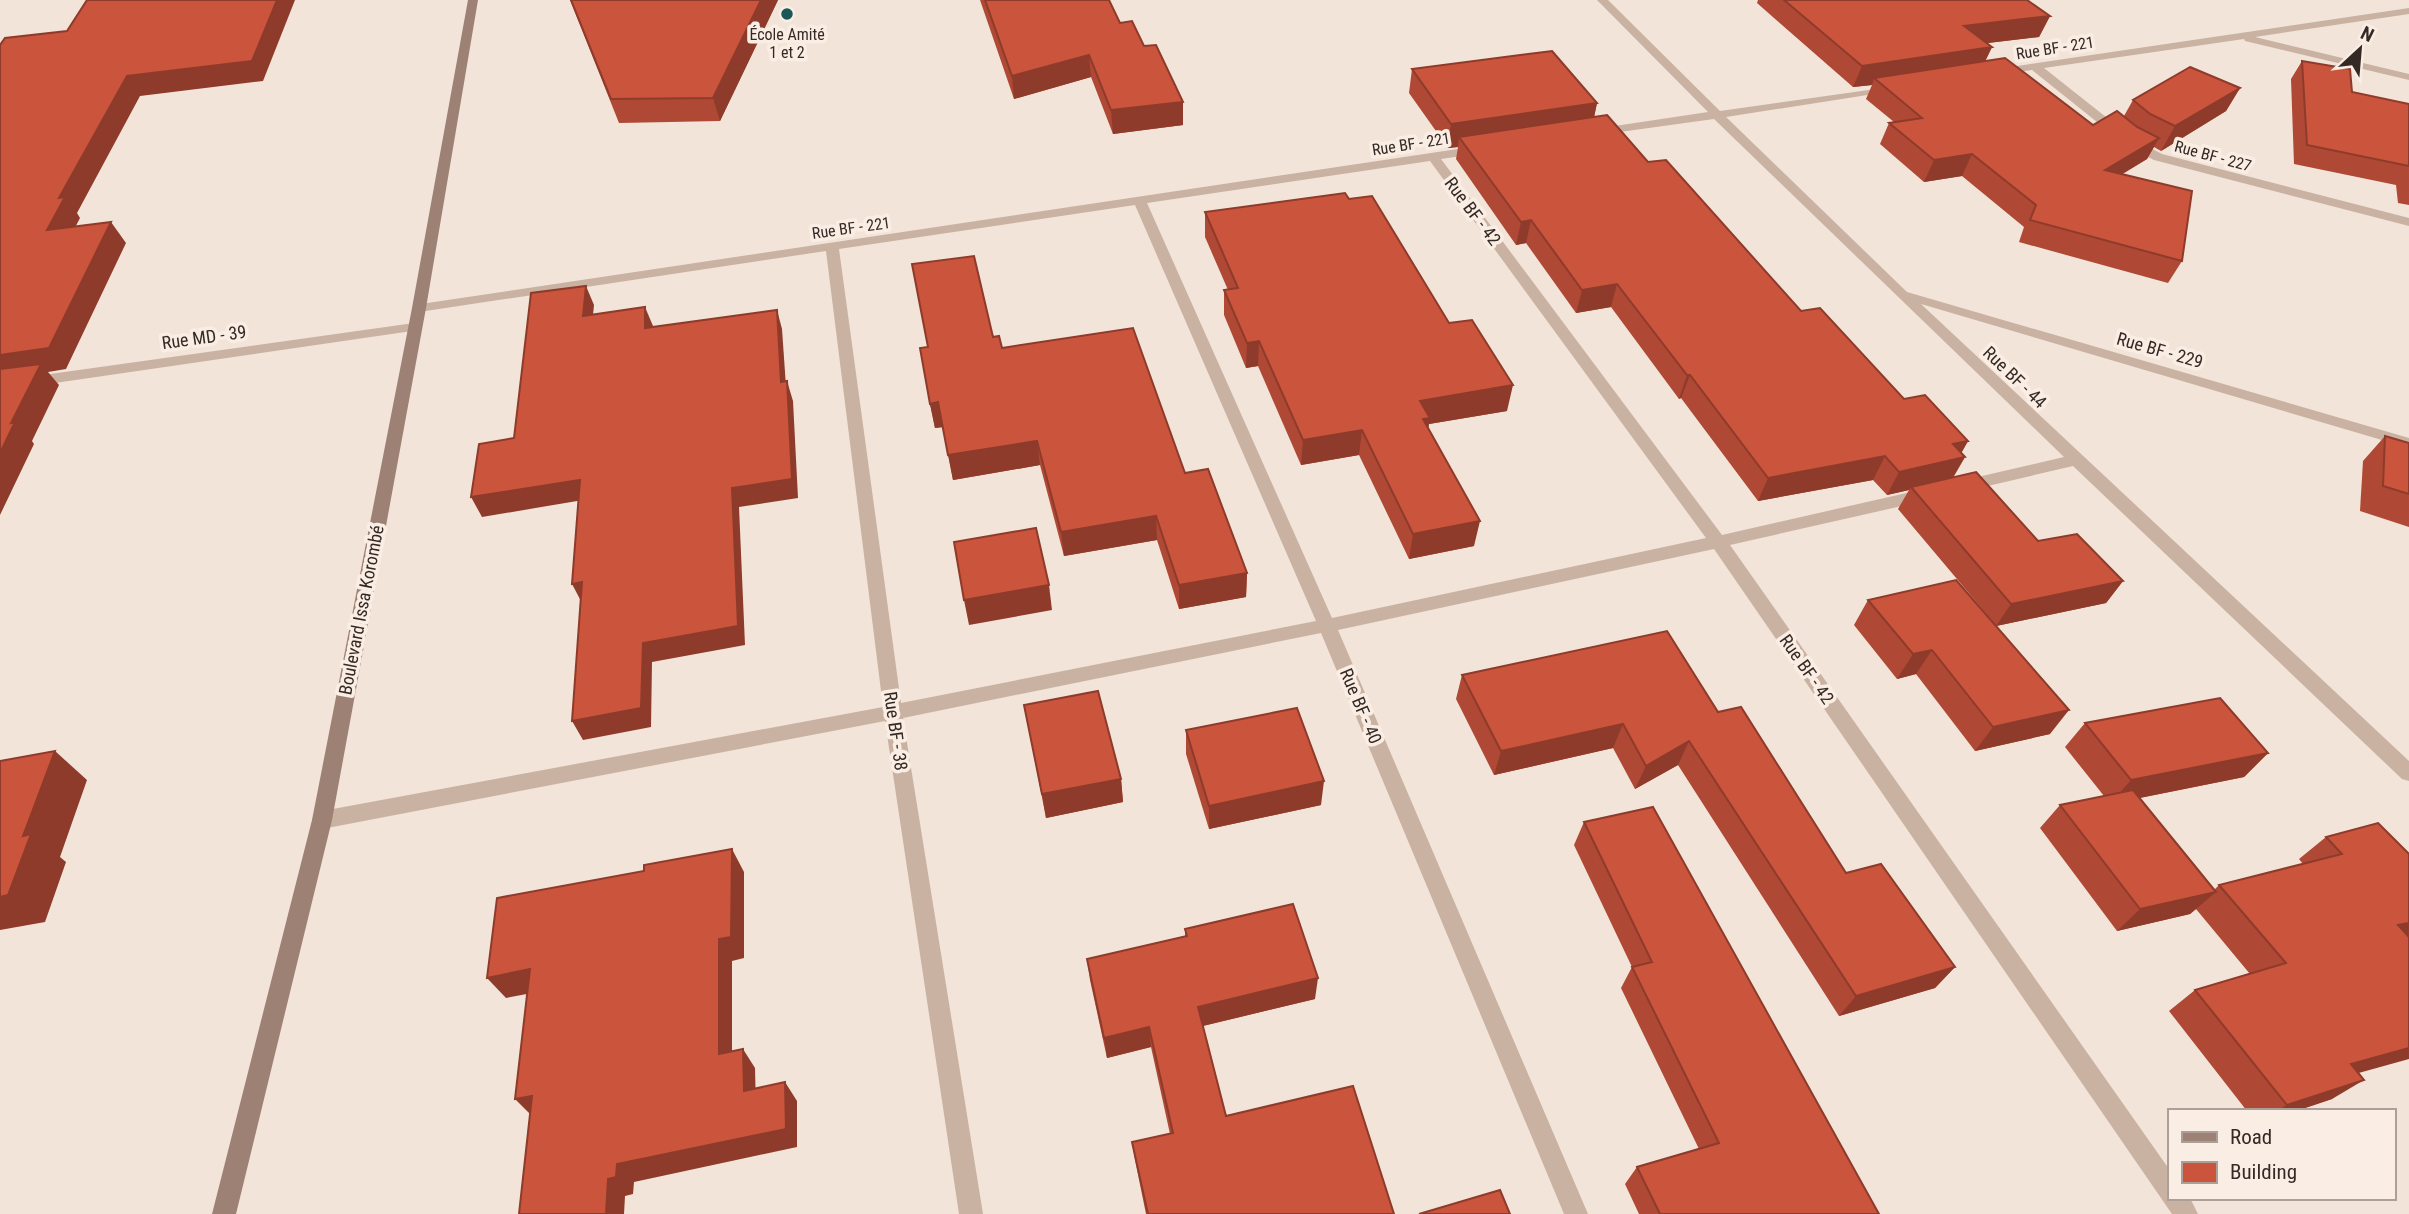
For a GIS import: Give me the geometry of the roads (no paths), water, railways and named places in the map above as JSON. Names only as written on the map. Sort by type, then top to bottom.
[{"type":"street","name":"Boulevard Issa Korombé","points":[[224,1214],[322,820],[473,0]]},
{"type":"street","name":"Rue BF - 44","points":[[1602,0],[1715,115],[2074,460],[2409,773]]},
{"type":"street","name":"Rue BF - 221","points":[[1982,75],[2409,11]]},
{"type":"street","points":[[2239,36],[2409,77]]},
{"type":"street","name":"Rue BF - 227","points":[[2035,67],[2131,143],[2158,157],[2409,222]]},
{"type":"street","points":[[1581,135],[1902,87]]},
{"type":"street","name":"Rue BF - 221","points":[[418,309],[1487,149]]},
{"type":"street","name":"Rue BF - 42","points":[[1433,157],[1719,542],[2168,1188]]},
{"type":"street","name":"Rue BF - 40","points":[[1140,201],[1326,623],[1576,1214]]},
{"type":"street","name":"Rue BF - 38","points":[[832,247],[893,714],[971,1214]]},
{"type":"street","name":"Rue BF - 229","points":[[1901,294],[2409,443]]},
{"type":"street","name":"Rue MD - 39","points":[[0,386],[414,327]]},
{"type":"street","points":[[322,820],[893,714],[1719,542],[2074,460]]},
{"type":"place","name":"École Amité 1 et 2","points":[[787,14]]}]
